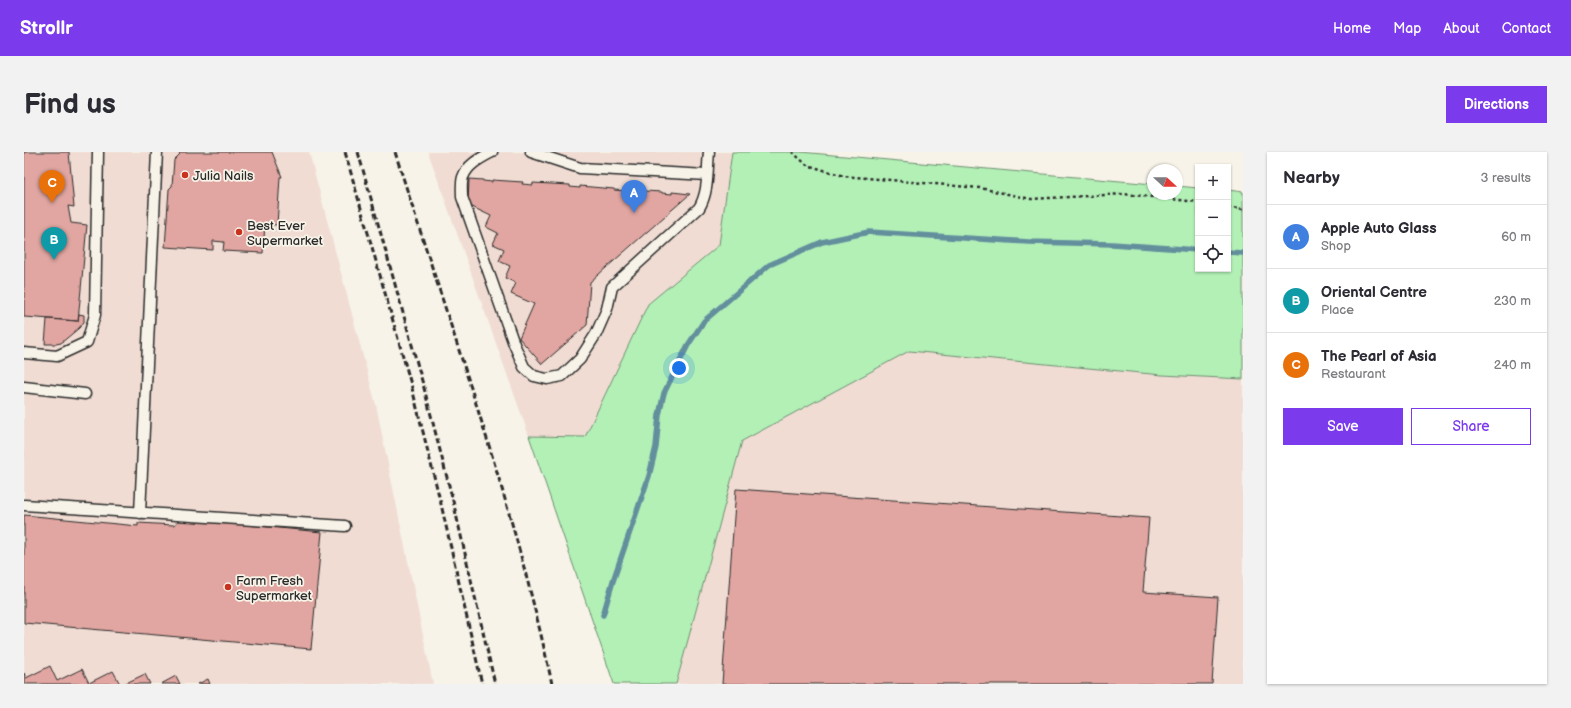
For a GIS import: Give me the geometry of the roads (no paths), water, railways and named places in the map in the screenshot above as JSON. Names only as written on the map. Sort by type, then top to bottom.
[{"type":"lane","points":[[24,352],[57,356],[87,342],[95,315],[98,152]]},
{"type":"lane","points":[[140,513],[157,152]]},
{"type":"lane","points":[[492,152],[480,158],[470,166],[463,178],[462,197],[514,344],[524,367],[534,376],[547,379],[562,376],[580,359],[596,334],[607,309],[612,287],[699,208],[704,201],[709,152]]},
{"type":"lane","points":[[531,152],[580,168],[707,176]]},
{"type":"lane","points":[[24,388],[85,394]]},
{"type":"lane","points":[[24,505],[345,526]]},
{"type":"waterway","points":[[603,615],[649,476],[656,447],[659,415],[664,393],[688,345],[704,321],[769,265],[822,242],[869,232],[1029,242],[1112,244],[1195,250]]},
{"type":"waterway","points":[[1231,252],[1243,253]]},
{"type":"railway","points":[[345,152],[412,388],[441,504],[482,684]]},
{"type":"railway","points":[[358,152],[424,388],[453,501],[495,684]]},
{"type":"railway","points":[[395,152],[500,483],[537,617],[552,684]]},
{"type":"place","name":"Julia Nails","points":[[185,175]]},
{"type":"place","name":"The Pearl of Asia","points":[[52,203]]},
{"type":"place","name":"Apple Auto Glass","points":[[634,213]]},
{"type":"place","name":"Best Ever Supermarket","points":[[239,232]]},
{"type":"place","name":"Oriental Centre","points":[[54,260]]},
{"type":"place","name":"Farm Fresh Supermarket","points":[[228,587]]}]
